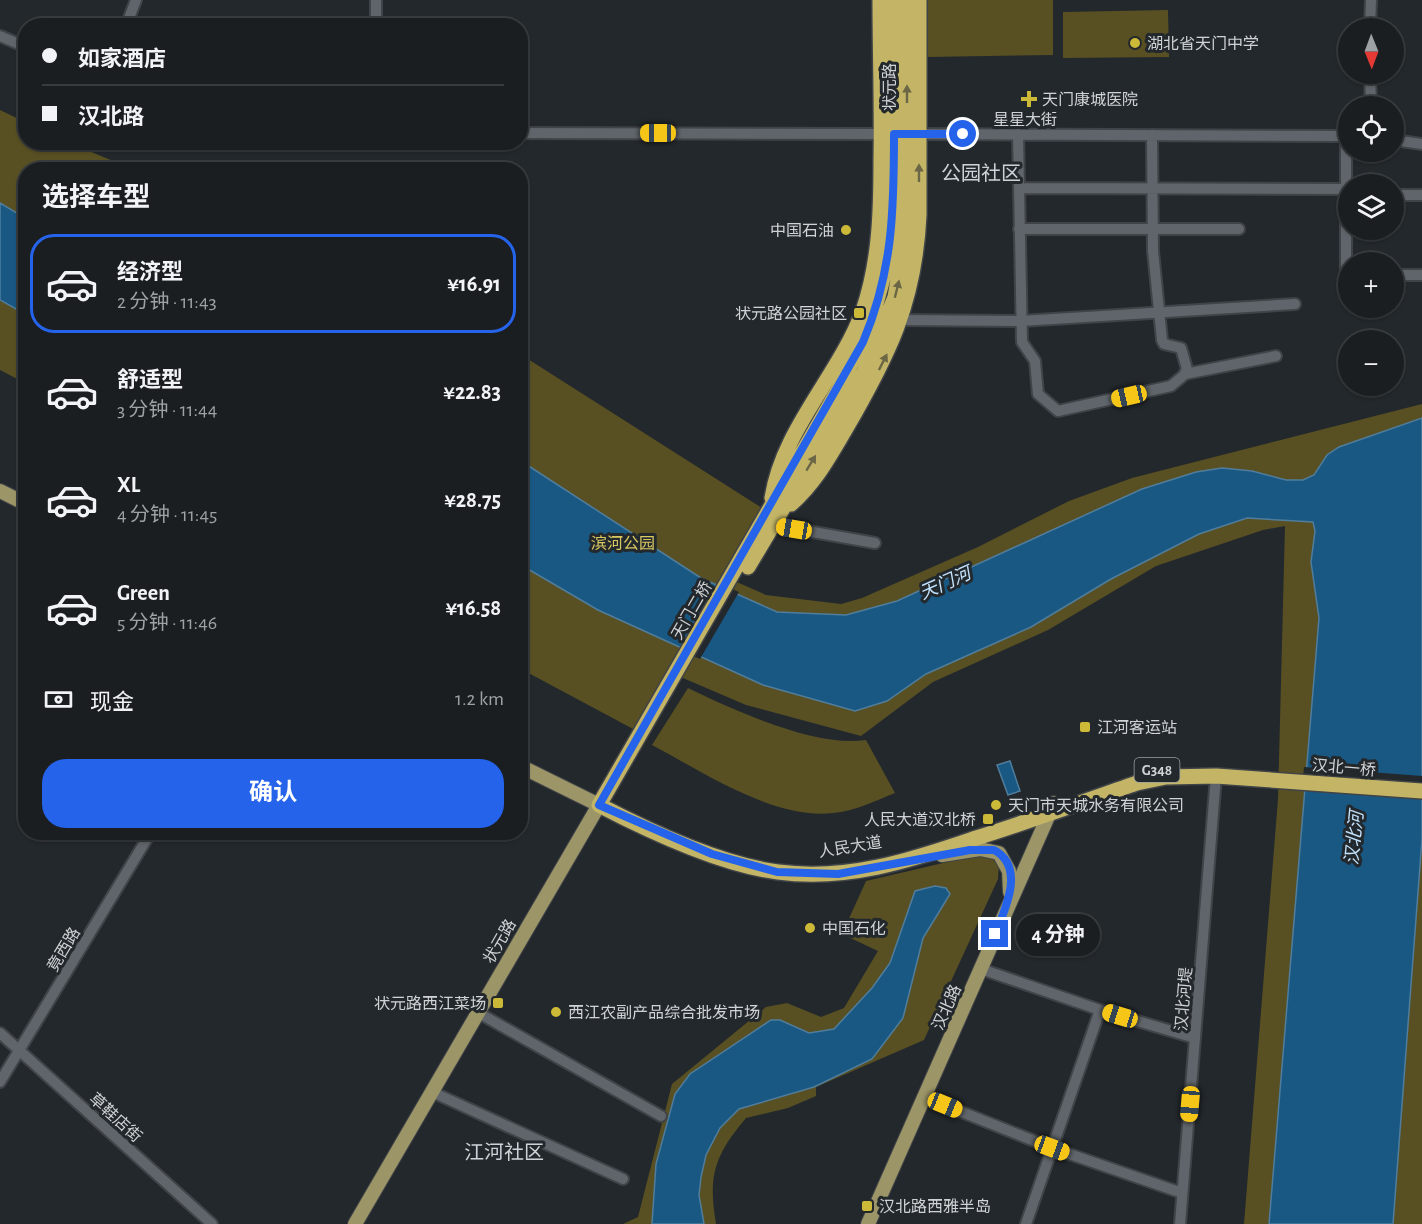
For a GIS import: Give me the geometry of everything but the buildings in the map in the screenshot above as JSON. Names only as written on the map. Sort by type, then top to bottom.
[{"type":"highway","points":[[775,516],[805,491],[818,475],[877,373],[901,320],[914,264],[919,215],[901,134],[880,0]]},
{"type":"highway","name":"状元路","points":[[744,565],[855,390],[880,338],[895,297],[904,243],[895,0]]},
{"type":"highway","name":"状元路","points":[[775,516],[860,350],[879,300],[901,134],[907,0]]},
{"type":"highway","points":[[883,257],[881,201],[901,134],[919,0]]},
{"type":"highway","points":[[881,201],[894,192]]},
{"type":"highway","points":[[904,243],[914,264]]},
{"type":"highway","name":"天门二桥","points":[[678,677],[744,565]]},
{"type":"highway","name":"状元路","points":[[604,804],[678,677]]},
{"type":"highway","name":"人民大道","points":[[604,804],[712,854],[767,870],[796,874],[838,874],[902,863],[1052,808],[1106,784],[1161,769],[1264,774]]},
{"type":"highway","name":"人民大道","points":[[604,804],[737,858],[774,868],[816,870],[860,866],[885,860],[1151,780],[1264,774]]},
{"type":"highway","name":"汉北一桥","points":[[1264,774],[1422,781]]},
{"type":"highway","name":"汉北一桥","points":[[1264,774],[1422,791]]},
{"type":"main road","points":[[0,491],[18,500]]},
{"type":"main road","points":[[0,497],[18,507]]},
{"type":"main road","name":"人民大道","points":[[528,764],[604,804]]},
{"type":"main road","name":"人民大道","points":[[528,770],[604,804]]},
{"type":"main road","name":"状元路","points":[[355,1224],[484,1016],[604,804]]},
{"type":"main road","name":"状元路","points":[[362,1224],[435,1093],[604,804]]},
{"type":"main road","name":"汉北路","points":[[868,1224],[1052,808]]},
{"type":"main road","points":[[902,863],[970,850],[994,850],[1003,857],[1009,871],[1010,900]]},
{"type":"street","points":[[129,18],[136,0]]},
{"type":"street","points":[[376,0],[376,18]]},
{"type":"street","points":[[1370,18],[1371,0]]},
{"type":"street","points":[[0,36],[18,44]]},
{"type":"street","name":"星星大街","points":[[528,133],[1338,136]]},
{"type":"street","points":[[1018,134],[1021,321],[1023,346],[1035,361],[1038,394],[1058,411],[1172,386],[1185,374],[1276,356]]},
{"type":"street","points":[[1152,135],[1153,229],[1162,340],[1164,344],[1181,348],[1186,361],[1185,374]]},
{"type":"street","points":[[1404,141],[1422,144]]},
{"type":"street","points":[[1019,188],[1152,188],[1338,193]]},
{"type":"street","points":[[1404,195],[1422,195]]},
{"type":"street","points":[[1019,229],[1239,229]]},
{"type":"street","points":[[1404,275],[1422,274]]},
{"type":"street","points":[[901,320],[1021,321],[1295,304]]},
{"type":"street","points":[[775,516],[875,543]]},
{"type":"street","name":"汉北河堤","points":[[1180,1224],[1216,776]]},
{"type":"street","name":"竟西路","points":[[0,1082],[147,840]]},
{"type":"street","points":[[981,969],[1100,1010],[1195,1038]]},
{"type":"street","points":[[1026,1224],[1100,1010]]},
{"type":"street","points":[[484,1016],[661,1116]]},
{"type":"street","name":"草鞋店街","points":[[0,1033],[212,1224]]},
{"type":"street","points":[[435,1093],[623,1179]]},
{"type":"street","points":[[924,1097],[1052,1148],[1182,1192]]},
{"type":"green space","points":[[926,0],[1053,0],[1053,55],[926,57]]},
{"type":"green space","points":[[1168,10],[1169,57],[1063,58],[1063,12]]},
{"type":"green space","points":[[0,110],[18,119],[18,150],[87,150],[115,162],[18,162],[18,379],[0,370]]},
{"type":"green space","name":"滨河公园","points":[[528,359],[762,508],[723,576],[766,595],[841,604],[862,598],[978,547],[1069,501],[1132,478],[1422,404],[1422,1224],[1244,1224],[1278,799],[1285,526],[1263,530],[1156,566],[1048,630],[933,682],[861,736],[746,705],[669,672],[635,730],[528,673]]},
{"type":"green space","points":[[688,688],[728,707],[800,733],[846,741],[866,740],[895,793],[849,810],[810,813],[763,802],[716,780],[652,745]]},
{"type":"green space","points":[[986,853],[991,854],[999,862],[998,879],[924,1040],[816,1087],[816,1096],[788,1108],[746,1118],[727,1144],[716,1167],[713,1193],[716,1224],[623,1224],[638,1217],[672,1084],[766,1007],[787,1003],[821,1017],[844,1008],[878,951],[842,934],[866,881]]},
{"type":"water","points":[[0,203],[18,214],[18,310],[0,300]]},
{"type":"water","points":[[1422,418],[1422,839],[1393,1224],[1269,1224],[1319,618],[1311,562],[1315,531],[1313,522],[1247,518],[1199,534],[1111,579],[1031,627],[926,674],[887,701],[855,711],[763,685],[598,610],[528,569],[528,466],[701,578],[777,612],[846,615],[897,601],[1142,489],[1196,472],[1222,468],[1252,471],[1286,480],[1303,480],[1314,475],[1327,455],[1339,447]]},
{"type":"water","points":[[1010,761],[1020,791],[1008,795],[997,765]]},
{"type":"water","points":[[935,886],[946,888],[950,894],[923,938],[903,1018],[872,1059],[814,1087],[739,1109],[720,1128],[706,1155],[699,1195],[704,1224],[652,1224],[656,1164],[675,1094],[690,1074],[771,1020],[780,1020],[809,1033],[834,1029],[872,988],[890,963],[915,891]]},
{"type":"pier","points":[[720,583],[739,592],[700,659],[682,651]]},
{"type":"pier","points":[[1304,767],[1422,776],[1422,797],[1302,787]]},
{"type":"place","name":"湖北省天门中学","points":[[1135,43]]},
{"type":"place","name":"天门康城医院","points":[[1029,99]]},
{"type":"place","name":"中国石油","points":[[846,230]]},
{"type":"place","name":"状元路公园社区","points":[[859,313]]},
{"type":"place","name":"江河客运站","points":[[1085,727]]},
{"type":"place","name":"天门市天城水务有限公司","points":[[996,805]]},
{"type":"place","name":"人民大道汉北桥","points":[[988,819]]},
{"type":"place","name":"中国石化","points":[[810,928]]},
{"type":"place","name":"状元路西江菜场","points":[[498,1003]]},
{"type":"place","name":"西江农副产品综合批发市场","points":[[556,1012]]},
{"type":"place","name":"汉北路西雅半岛","points":[[867,1206]]},
{"type":"district","name":"公园社区","points":[[981,173]]},
{"type":"district","name":"江河社区","points":[[504,1152]]},
{"type":"route","points":[[963,134],[894,134],[894,208],[890,253],[886,277],[872,322],[840,387],[599,805],[712,854],[777,872],[838,874],[882,868],[970,850],[994,850],[1007,863],[1011,879],[1010,900],[995,934]]},
{"type":"water label","name":"天门河","points":[[945,583]]},
{"type":"water label","name":"汉北河","points":[[1354,838]]}]
